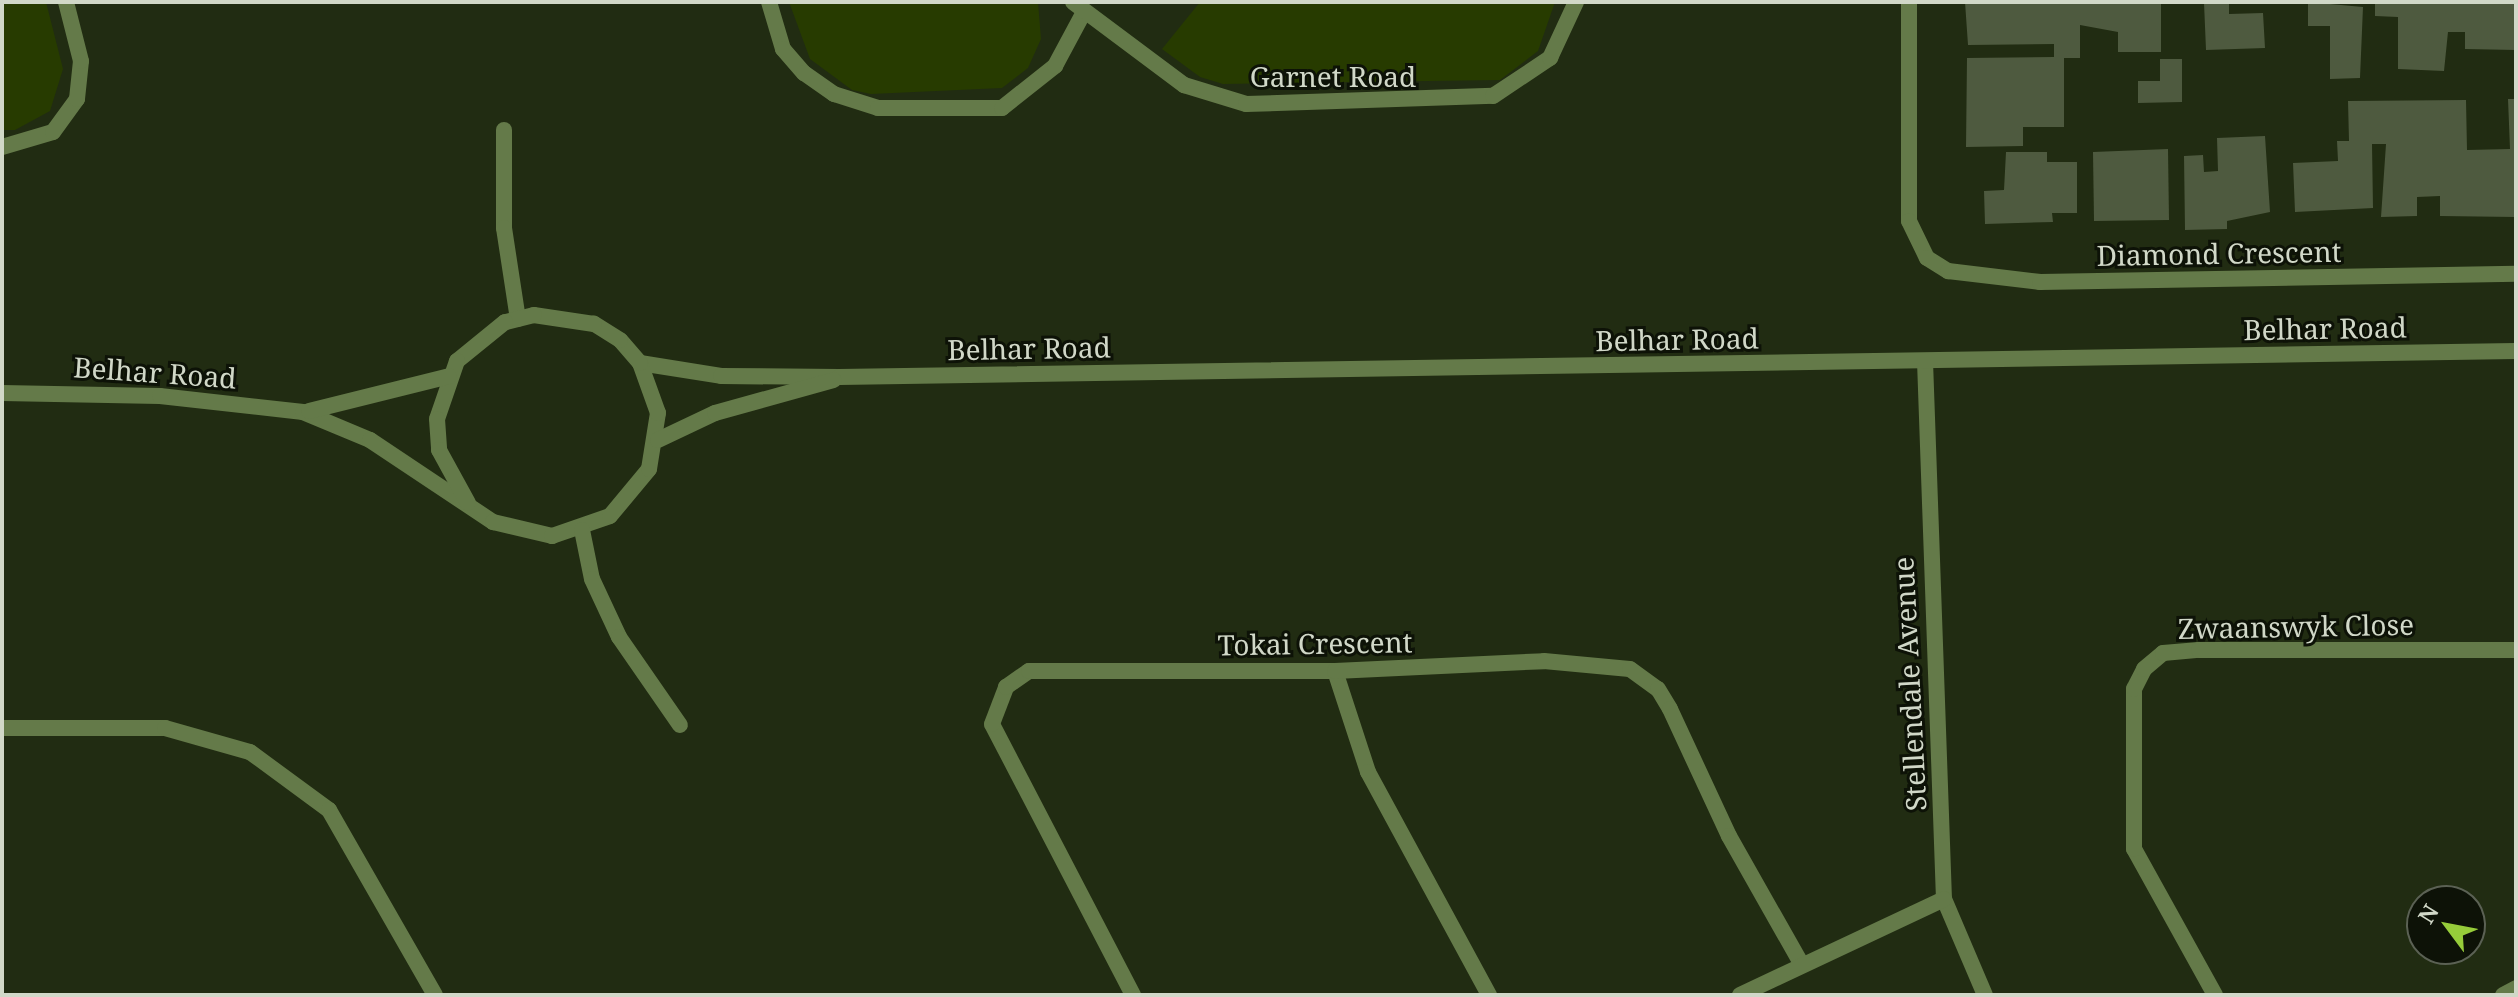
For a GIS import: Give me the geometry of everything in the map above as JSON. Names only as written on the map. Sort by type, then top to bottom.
[{"type":"street","points":[[2,147],[53,132],[77,99],[81,61],[66,2]]},
{"type":"street","points":[[769,2],[783,49],[804,73],[834,94],[878,108],[1002,108],[1055,66],[1078,7]]},
{"type":"street","name":"Garnet Road","points":[[1078,7],[1184,85],[1225,102],[1462,101],[1523,82],[1550,58],[1576,2]]},
{"type":"street","name":"Diamond Crescent","points":[[1909,2],[1909,221],[1927,258],[1948,271],[2040,282],[2516,274]]},
{"type":"street","points":[[504,130],[504,228],[518,319]]},
{"type":"street","points":[[565,315],[594,324],[640,363],[658,413],[658,440],[633,496],[582,530],[521,533],[468,503],[439,450],[437,419],[449,376],[478,339],[518,319],[565,315]]},
{"type":"street","name":"Belhar Road","points":[[640,363],[721,376],[839,377],[2516,351]]},
{"type":"street","name":"Stellendale Avenue","points":[[1925,361],[1944,899],[1985,995]]},
{"type":"street","name":"Belhar Road","points":[[303,412],[449,376]]},
{"type":"street","name":"Belhar Road","points":[[658,440],[715,413],[839,377]]},
{"type":"street","name":"Belhar Road","points":[[2,393],[160,396],[303,412],[370,440],[468,503]]},
{"type":"street","points":[[582,530],[592,579],[619,637],[680,725]]},
{"type":"street","name":"Zwaanswyk Close","points":[[2215,995],[2134,849],[2134,689],[2144,669],[2163,653],[2199,650],[2516,650]]},
{"type":"street","name":"Tokai Crescent","points":[[1133,995],[999,740],[992,710],[1029,671],[1335,671],[1544,661],[1641,674],[1670,709],[1729,836],[1802,965]]},
{"type":"street","points":[[1335,671],[1368,772],[1489,995]]},
{"type":"street","points":[[2,728],[165,728],[250,752],[329,810],[435,995]]},
{"type":"street","points":[[1740,995],[1944,899]]},
{"type":"street","points":[[2503,995],[2516,988]]},
{"type":"green space","points":[[2,2],[46,2],[63,69],[50,111],[15,130],[2,130]]},
{"type":"green space","points":[[789,2],[1038,2],[1041,39],[1028,68],[1002,88],[871,94],[852,90],[810,59]]},
{"type":"green space","points":[[1200,2],[1555,2],[1538,51],[1500,80],[1223,84],[1200,77],[1162,49]]},
{"type":"building","points":[[1965,2],[2161,2],[2161,52],[2118,52],[2118,32],[2080,25],[2080,58],[2064,58],[2064,127],[2023,127],[2023,146],[1966,147],[1967,58],[2054,57],[2054,44],[1968,45]]},
{"type":"building","points":[[2229,2],[2229,14],[2263,13],[2265,48],[2206,50],[2204,3]]},
{"type":"building","points":[[2308,2],[2363,7],[2360,78],[2330,79],[2330,26],[2308,26]]},
{"type":"building","points":[[2375,2],[2516,2],[2516,50],[2465,49],[2465,32],[2448,32],[2444,71],[2398,69],[2398,17],[2375,16]]},
{"type":"building","points":[[2160,59],[2182,59],[2182,102],[2138,103],[2138,81],[2160,81]]},
{"type":"building","points":[[2508,99],[2516,99],[2516,217],[2440,216],[2440,196],[2417,197],[2417,216],[2381,217],[2386,144],[2372,144],[2373,208],[2295,212],[2293,163],[2338,161],[2337,141],[2349,141],[2348,101],[2466,100],[2467,150],[2510,149]]},
{"type":"building","points":[[2265,136],[2270,212],[2227,221],[2227,229],[2185,230],[2184,156],[2203,155],[2204,172],[2218,171],[2217,138]]},
{"type":"building","points":[[2168,149],[2169,220],[2094,221],[2093,152]]},
{"type":"building","points":[[2006,152],[2047,152],[2047,162],[2077,162],[2077,213],[2052,213],[2053,222],[1985,224],[1984,191],[2004,190]]}]
